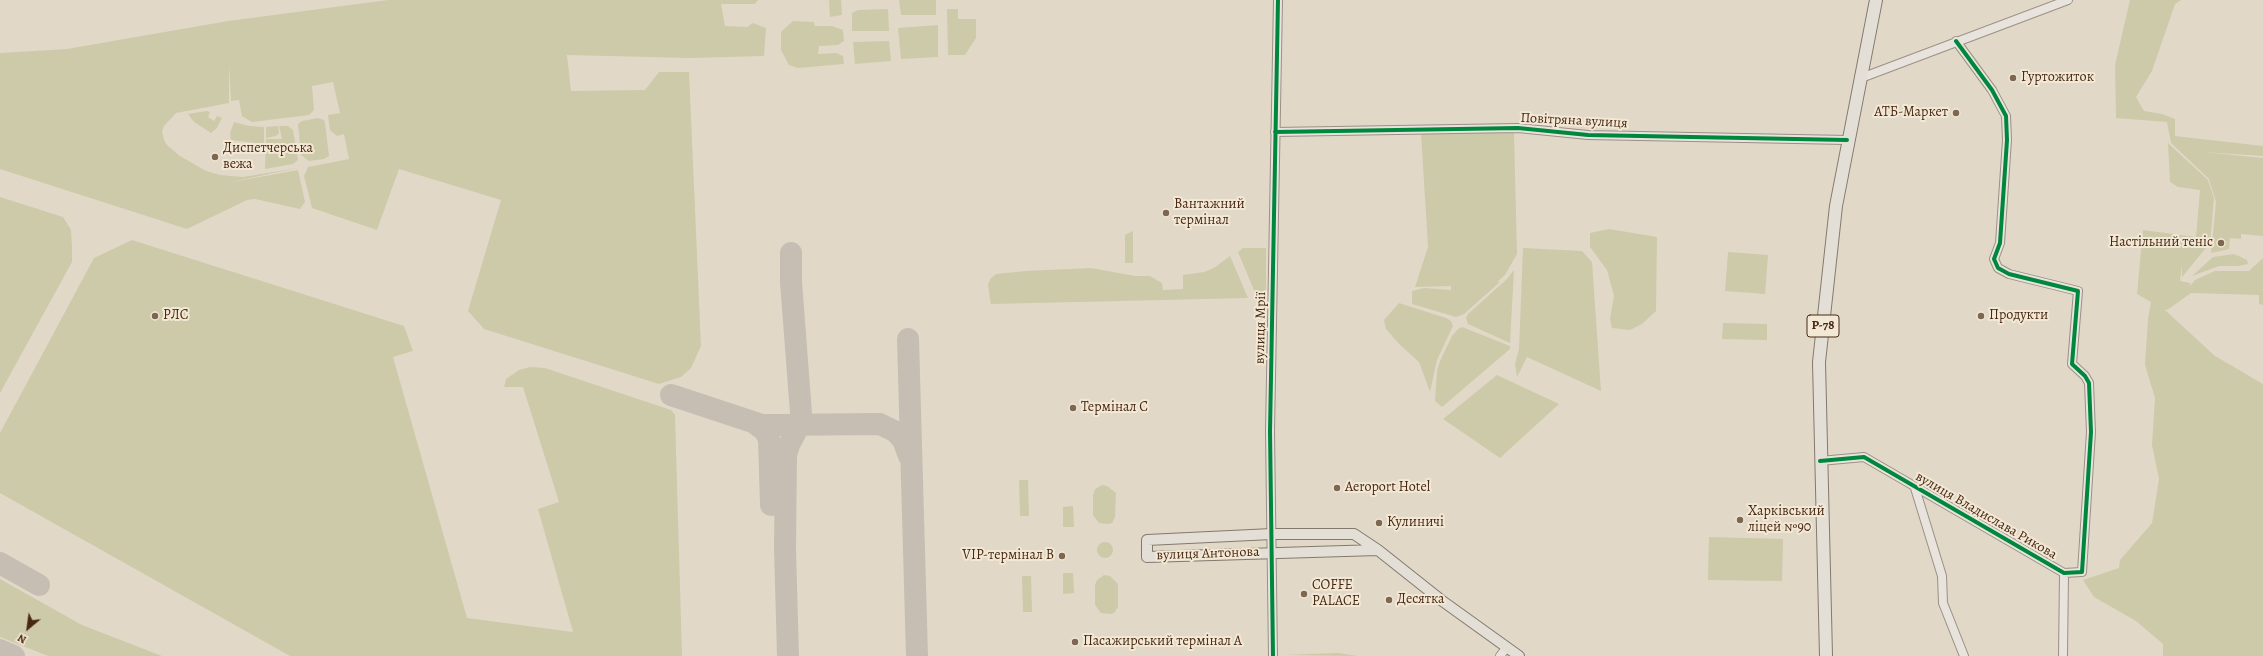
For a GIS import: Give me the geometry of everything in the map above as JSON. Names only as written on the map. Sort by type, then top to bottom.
[{"type":"highway","name":"Р-78","points":[[1826,656],[1820,460],[1819,362],[1836,206],[1847,140],[1876,0]]},
{"type":"main road","name":"вулиця Антонова","points":[[1378,550],[1272,552],[1147,557],[1147,540],[1272,534],[1354,534],[1378,550],[1506,648],[1519,656]]},
{"type":"street","name":"вулиця Мрії","points":[[1273,656],[1270,432],[1278,0]]},
{"type":"street","points":[[1860,78],[2068,0]]},
{"type":"street","name":"вулиця Владислава Рикова","points":[[1820,460],[1864,457],[2064,574],[2082,572],[2091,450],[2089,383],[2086,376],[2072,364],[2078,291],[2008,274],[1998,268],[1994,259],[2000,243],[2007,140],[2006,116],[1992,90],[1956,41]]},
{"type":"street","name":"Повітряна вулиця","points":[[1275,132],[1518,128],[1588,135],[1847,140]]},
{"type":"street","points":[[1915,488],[1942,576],[1943,603],[1964,656]]},
{"type":"street","points":[[2064,574],[2064,656]]},
{"type":"street","points":[[1500,656],[1506,648]]},
{"type":"shaded area","points":[[388,0],[758,0],[755,4],[721,4],[725,26],[747,27],[753,23],[766,28],[764,56],[690,58],[567,55],[571,91],[645,90],[659,72],[689,72],[701,346],[691,368],[681,377],[659,384],[484,329],[468,311],[501,200],[399,169],[377,230],[312,208],[304,176],[308,167],[349,159],[344,134],[337,136],[330,130],[328,115],[340,113],[333,82],[312,86],[314,110],[309,115],[252,122],[242,116],[239,100],[231,101],[229,65],[229,103],[176,113],[164,126],[162,131],[167,145],[180,156],[206,171],[220,175],[243,177],[298,168],[226,183],[298,170],[305,202],[300,209],[255,199],[247,200],[187,229],[0,169],[0,53],[67,49],[228,21]]},
{"type":"shaded area","points":[[829,0],[841,0],[842,15],[830,17]]},
{"type":"shaded area","points":[[899,0],[936,0],[936,15],[901,15]]},
{"type":"shaded area","points":[[2130,0],[2181,0],[2175,4],[2152,71],[2136,97],[2144,111],[2162,114],[2175,119],[2175,136],[2263,146],[2263,156],[2203,152],[2263,158],[2263,236],[2241,234],[2241,239],[2230,238],[2229,249],[2211,253],[2216,202],[2209,179],[2171,143],[2167,122],[2116,118],[2115,65]]},
{"type":"shaded area","points":[[888,9],[889,31],[852,31],[852,13],[858,10]]},
{"type":"shaded area","points":[[947,9],[958,9],[958,19],[976,19],[976,38],[965,55],[948,55]]},
{"type":"shaded area","points":[[793,21],[814,22],[815,26],[832,26],[843,30],[844,41],[838,45],[819,46],[818,54],[836,53],[843,56],[844,64],[798,68],[789,65],[781,50],[781,32]]},
{"type":"shaded area","points":[[938,25],[938,57],[901,59],[898,28]]},
{"type":"shaded area","points":[[889,41],[891,61],[855,64],[853,42]]},
{"type":"shaded area","points":[[207,111],[210,112],[208,117],[214,121],[217,116],[222,118],[217,128],[211,133],[194,122],[188,114]]},
{"type":"shaded area","points":[[318,118],[324,120],[325,123],[329,156],[324,159],[309,161],[301,155],[298,124],[302,121]]},
{"type":"shaded area","points":[[234,122],[249,126],[264,127],[264,144],[231,140],[230,133]]},
{"type":"shaded area","points":[[278,126],[279,133],[276,136],[266,138],[266,127]]},
{"type":"shaded area","points":[[279,126],[288,126],[293,130],[298,160],[293,164],[265,169],[266,139],[282,139]]},
{"type":"shaded area","points":[[1421,133],[1514,133],[1517,254],[1505,275],[1497,282],[1500,282],[1464,314],[1456,317],[1412,304],[1412,291],[1424,288],[1451,290],[1451,286],[1415,287],[1428,247]]},
{"type":"shaded area","points":[[2168,143],[2208,180],[2214,198],[2210,243],[2182,277],[2182,265],[2180,281],[2190,283],[2190,286],[2195,280],[2215,271],[2249,271],[2263,258],[2263,305],[2259,304],[2259,295],[2191,293],[2167,310],[2164,309],[2215,356],[2263,384],[2263,656],[2163,656],[2163,644],[2136,621],[2094,597],[2083,580],[2119,568],[2120,560],[2152,523],[2159,479],[2152,445],[2155,398],[2145,365],[2148,319],[2151,302],[2137,294],[2143,230],[2196,237],[2200,190],[2178,187],[2170,182]]},
{"type":"shaded area","points":[[0,197],[63,217],[71,230],[72,262],[0,393]]},
{"type":"shaded area","points":[[1609,229],[1657,237],[1656,311],[1642,324],[1630,330],[1612,328],[1610,319],[1614,296],[1607,270],[1590,247],[1590,233]]},
{"type":"shaded area","points":[[1133,231],[1133,263],[1125,263],[1125,235]]},
{"type":"shaded area","points":[[132,240],[404,326],[413,351],[393,357],[467,618],[573,632],[538,509],[559,502],[523,387],[504,387],[506,379],[519,370],[530,367],[545,368],[671,410],[675,415],[682,656],[290,656],[0,493],[0,433],[94,258]]},
{"type":"shaded area","points":[[1243,248],[1266,248],[1266,290],[1260,295],[1256,295],[1238,252]]},
{"type":"shaded area","points":[[1523,248],[1582,251],[1592,262],[1601,391],[1527,357],[1517,377],[1515,364],[1519,349]]},
{"type":"shaded area","points":[[1728,252],[1768,255],[1765,294],[1725,291]]},
{"type":"shaded area","points":[[2234,254],[2247,260],[2248,264],[2238,266],[2219,266],[2192,276],[2213,257]]},
{"type":"shaded area","points":[[1230,256],[1248,298],[991,304],[990,299],[988,284],[991,278],[996,274],[1026,271],[1091,268],[1135,276],[1150,276],[1162,283],[1163,290],[1183,289],[1183,275],[1204,272],[1214,268]]},
{"type":"shaded area","points":[[1514,270],[1510,343],[1468,324],[1466,318],[1468,314],[1507,279]]},
{"type":"shaded area","points":[[1399,303],[1446,318],[1451,321],[1453,326],[1437,360],[1430,392],[1419,362],[1399,344],[1386,329],[1384,320]]},
{"type":"shaded area","points":[[1723,323],[1767,324],[1767,340],[1722,339]]},
{"type":"shaded area","points":[[1462,327],[1510,346],[1510,349],[1442,407],[1435,401],[1437,371],[1452,336]]},
{"type":"shaded area","points":[[1497,375],[1559,404],[1500,458],[1443,419]]},
{"type":"shaded area","points":[[1019,480],[1028,480],[1029,516],[1020,516]]},
{"type":"shaded area","points":[[1102,485],[1107,486],[1116,493],[1115,517],[1112,523],[1108,524],[1099,523],[1093,515],[1093,495],[1095,489]]},
{"type":"shaded area","points":[[1073,506],[1074,527],[1063,527],[1063,507]]},
{"type":"shaded area","points":[[1709,537],[1783,539],[1782,581],[1708,580]]},
{"type":"shaded area","points":[[1105,542],[1111,544],[1113,550],[1111,556],[1105,558],[1099,556],[1097,550],[1099,544]]},
{"type":"shaded area","points":[[1063,573],[1073,573],[1074,593],[1063,594]]},
{"type":"shaded area","points":[[1104,575],[1110,576],[1118,584],[1118,607],[1114,613],[1110,614],[1101,613],[1095,605],[1095,585],[1097,580]]},
{"type":"shaded area","points":[[1022,576],[1031,576],[1032,612],[1023,612]]},
{"type":"shaded area","points":[[0,579],[82,625],[162,656],[48,656],[0,637]]},
{"type":"shaded area","points":[[1338,653],[1358,656],[1283,655]]},
{"type":"taxiway","points":[[788,656],[785,549],[786,455],[789,445],[800,424],[801,413],[791,282],[791,253]]},
{"type":"taxiway","points":[[908,339],[917,656]]},
{"type":"taxiway","points":[[671,395],[768,427]]},
{"type":"taxiway","points":[[753,422],[765,431],[769,439],[771,505]]},
{"type":"taxiway","points":[[766,425],[880,424],[896,432],[903,440],[909,456]]},
{"type":"taxiway","points":[[0,563],[39,585]]},
{"type":"taxiway","points":[[0,650],[14,656]]},
{"type":"cycle path","points":[[1273,656],[1270,431],[1278,0]]},
{"type":"cycle path","points":[[1820,461],[1864,457],[2064,573],[2082,572],[2091,432],[2089,383],[2085,376],[2072,364],[2078,291],[2009,274],[1998,268],[1994,259],[2000,243],[2007,140],[2006,116],[1992,90],[1956,41]]},
{"type":"cycle path","points":[[1275,132],[1518,128],[1588,135],[1847,140]]},
{"type":"place","name":"Гуртожиток","points":[[2013,78]]},
{"type":"place","name":"АТБ-Маркет","points":[[1956,113]]},
{"type":"place","name":"Диспетчерська вежа","points":[[215,157]]},
{"type":"place","name":"Вантажний термінал","points":[[1166,213]]},
{"type":"place","name":"Настільний теніс","points":[[2221,243]]},
{"type":"place","name":"РЛС","points":[[155,316]]},
{"type":"place","name":"Продукти","points":[[1981,316]]},
{"type":"place","name":"Термінал C","points":[[1073,408]]},
{"type":"place","name":"Aeroport Hotel","points":[[1337,488]]},
{"type":"place","name":"Харківський ліцей №90","points":[[1740,520]]},
{"type":"place","name":"Кулиничі","points":[[1379,523]]},
{"type":"place","name":"VIP-термінал B","points":[[1062,556]]},
{"type":"place","name":"COFFE PALACE","points":[[1304,594]]},
{"type":"place","name":"Десятка","points":[[1389,600]]},
{"type":"place","name":"Пасажирський термінал A","points":[[1075,642]]}]
